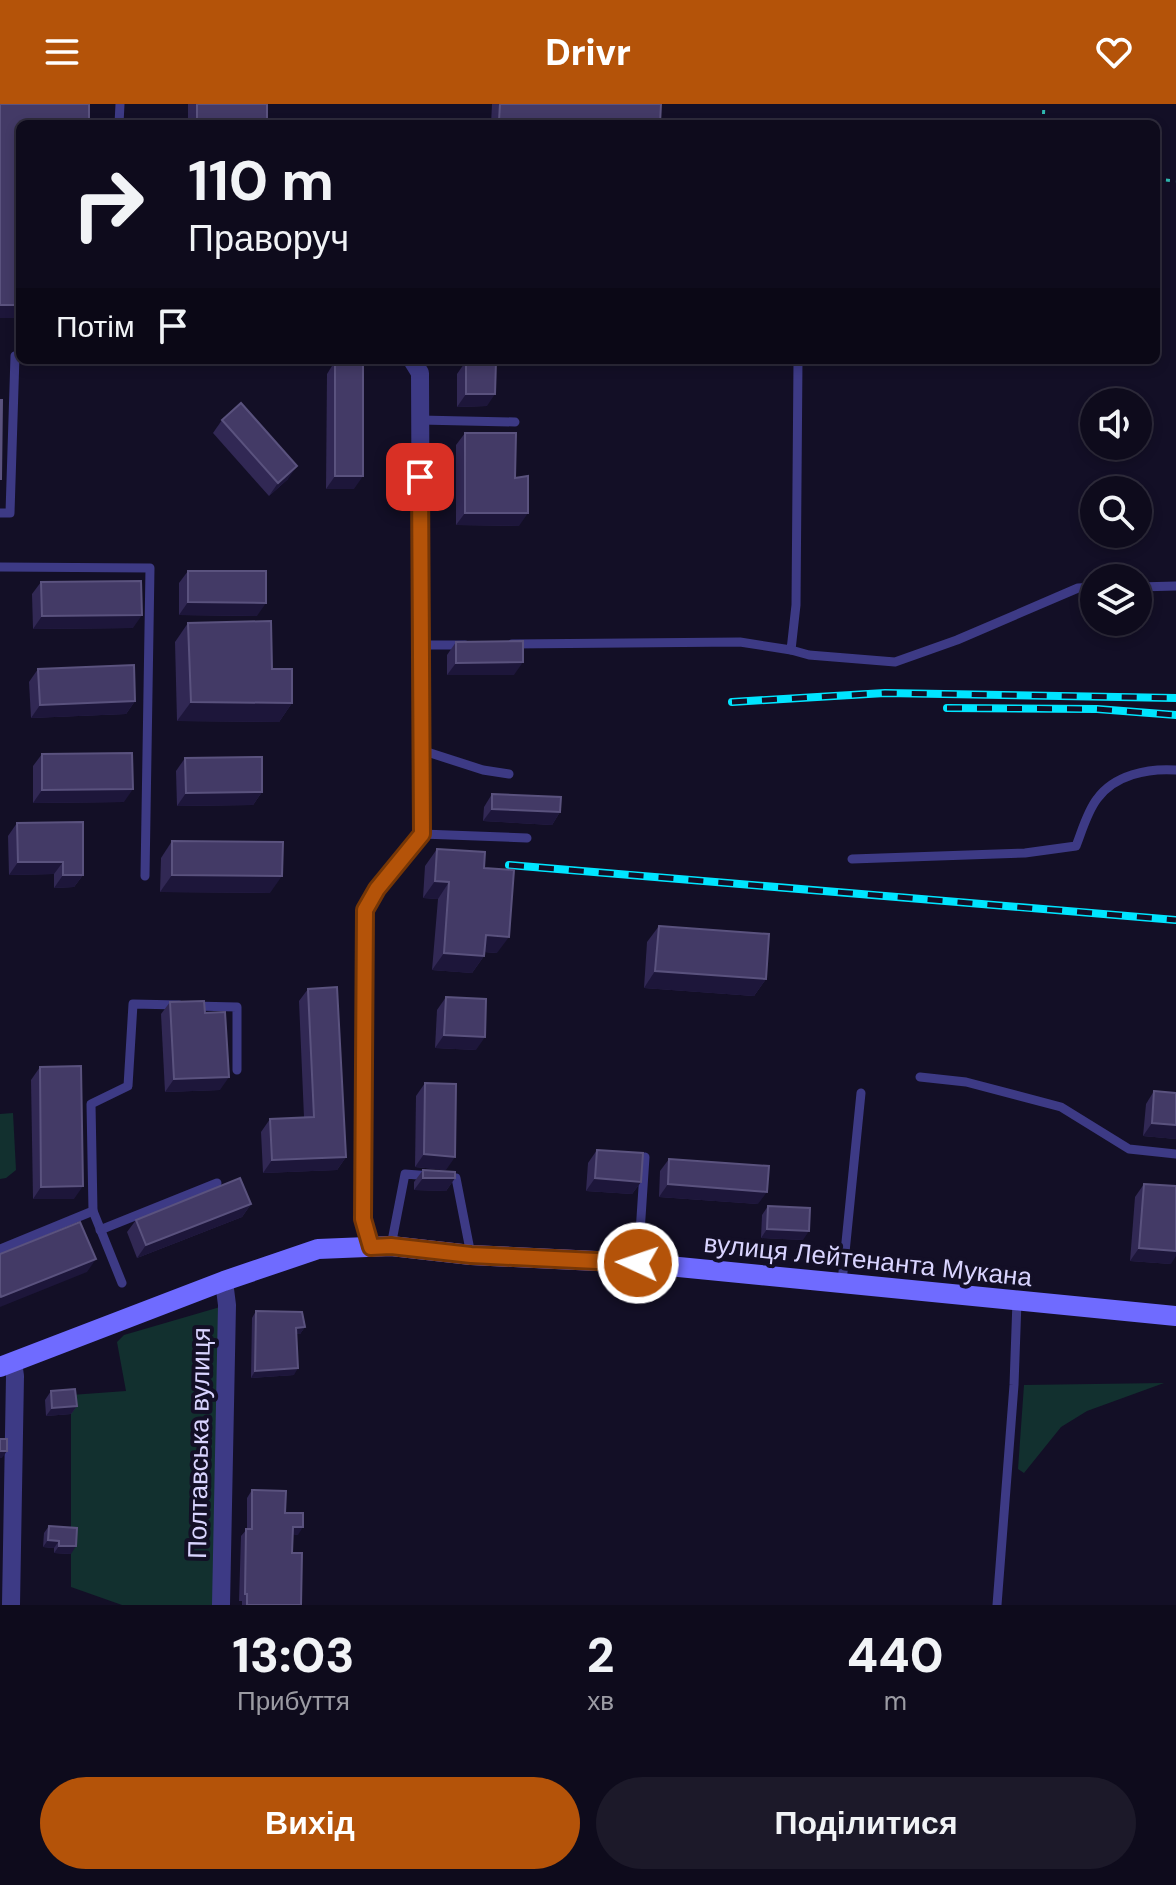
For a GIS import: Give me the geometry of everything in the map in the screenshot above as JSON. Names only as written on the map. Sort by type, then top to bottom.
[{"type":"main road","name":"вулиця Лейтенанта Мукана","points":[[6,1365],[224,1281],[318,1249],[381,1246],[471,1255],[638,1263],[1176,1316]]},
{"type":"street","points":[[381,1246],[363,1219],[365,910],[377,889],[422,834],[420,373],[414,364]]},
{"type":"street","name":"Полтавська вулиця","points":[[221,1605],[227,1305],[224,1281]]},
{"type":"street","points":[[6,1365],[15,1376],[11,1605]]},
{"type":"lane","points":[[0,513],[10,513],[16,356]]},
{"type":"lane","points":[[791,650],[796,605],[798,364]]},
{"type":"lane","points":[[420,420],[515,422]]},
{"type":"lane","points":[[0,567],[150,568],[145,876]]},
{"type":"lane","points":[[1152,587],[1176,586]]},
{"type":"lane","points":[[505,644],[740,642],[809,655],[895,662],[957,640],[1080,588]]},
{"type":"lane","points":[[421,645],[474,645]]},
{"type":"lane","points":[[421,750],[483,770],[509,774]]},
{"type":"lane","points":[[852,859],[1025,853],[1076,846],[1097,799],[1124,777],[1164,769],[1176,770]]},
{"type":"lane","points":[[422,834],[527,838]]},
{"type":"lane","points":[[122,1283],[93,1211],[91,1104],[128,1086],[133,1004],[237,1007],[237,1070]]},
{"type":"lane","points":[[920,1077],[966,1082],[1061,1107],[1129,1149],[1176,1154]]},
{"type":"lane","points":[[842,1282],[861,1093]]},
{"type":"lane","points":[[638,1263],[645,1157]]},
{"type":"lane","points":[[381,1246],[405,1174],[456,1178],[471,1255]]},
{"type":"lane","points":[[100,1230],[217,1183]]},
{"type":"lane","points":[[0,1249],[93,1211]]},
{"type":"lane","points":[[997,1605],[1014,1385],[1017,1301]]},
{"type":"green space","points":[[13,1113],[16,1170],[0,1179],[0,1114]]},
{"type":"green space","points":[[227,1305],[221,1605],[122,1605],[71,1587],[71,1395],[126,1391],[117,1342],[124,1335]]},
{"type":"green space","points":[[1164,1383],[1087,1411],[1061,1427],[1024,1473],[1018,1469],[1024,1385]]},
{"type":"building","points":[[0,104],[89,104],[89,120],[16,120],[16,305],[0,305]]},
{"type":"building","points":[[197,104],[267,104],[267,120],[197,120]]},
{"type":"building","points":[[500,104],[661,104],[660,120],[499,120]]},
{"type":"building","points":[[335,364],[363,364],[363,476],[335,476]]},
{"type":"building","points":[[466,364],[496,364],[495,394],[466,394]]},
{"type":"building","points":[[2,400],[1,479],[0,479]]},
{"type":"building","points":[[241,403],[297,466],[278,483],[222,420]]},
{"type":"building","points":[[465,433],[516,433],[515,478],[528,476],[528,513],[465,513]]},
{"type":"building","points":[[188,571],[266,571],[266,603],[188,602]]},
{"type":"building","points":[[141,581],[142,615],[42,616],[41,582]]},
{"type":"building","points":[[271,621],[272,669],[292,669],[292,703],[191,702],[188,623]]},
{"type":"building","points":[[523,641],[523,662],[456,663],[456,642]]},
{"type":"building","points":[[134,665],[135,701],[40,705],[38,669]]},
{"type":"building","points":[[132,753],[133,789],[42,790],[42,754]]},
{"type":"building","points":[[262,757],[262,792],[186,793],[185,758]]},
{"type":"building","points":[[492,794],[561,797],[560,812],[492,809]]},
{"type":"building","points":[[83,822],[83,875],[63,875],[63,862],[18,862],[17,823]]},
{"type":"building","points":[[172,841],[283,842],[282,876],[172,875]]},
{"type":"building","points":[[437,849],[485,852],[484,868],[514,870],[509,937],[486,935],[484,956],[444,953],[449,882],[435,881]]},
{"type":"building","points":[[659,926],[769,934],[766,979],[655,971]]},
{"type":"building","points":[[337,987],[346,1157],[272,1160],[270,1119],[314,1117],[308,989]]},
{"type":"building","points":[[446,997],[486,999],[485,1037],[444,1035]]},
{"type":"building","points":[[204,1001],[205,1013],[225,1012],[229,1077],[174,1079],[170,1002]]},
{"type":"building","points":[[81,1066],[83,1186],[41,1187],[40,1067]]},
{"type":"building","points":[[425,1083],[456,1084],[455,1157],[424,1154]]},
{"type":"building","points":[[1154,1091],[1176,1093],[1176,1125],[1152,1123]]},
{"type":"building","points":[[597,1150],[643,1153],[641,1182],[595,1178]]},
{"type":"building","points":[[669,1159],[769,1166],[767,1192],[668,1184]]},
{"type":"building","points":[[423,1170],[455,1172],[455,1178],[423,1178]]},
{"type":"building","points":[[240,1178],[251,1204],[146,1245],[136,1220]]},
{"type":"building","points":[[1144,1184],[1176,1186],[1176,1251],[1139,1248]]},
{"type":"building","points":[[768,1206],[810,1208],[809,1231],[767,1229]]},
{"type":"building","points":[[80,1222],[96,1259],[1,1297],[0,1254]]},
{"type":"building","points":[[256,1311],[302,1312],[305,1327],[296,1328],[298,1368],[255,1371]]},
{"type":"building","points":[[75,1389],[77,1406],[52,1408],[51,1391]]},
{"type":"building","points":[[0,1439],[7,1439],[7,1451],[0,1451]]},
{"type":"building","points":[[252,1490],[286,1491],[285,1513],[303,1513],[303,1527],[293,1527],[292,1553],[302,1553],[301,1605],[247,1605],[246,1529],[252,1529]]},
{"type":"building","points":[[49,1526],[77,1528],[76,1546],[59,1546],[59,1541],[48,1540]]},
{"type":"railway","points":[[732,702],[885,693],[1176,698]]},
{"type":"railway","points":[[947,708],[1097,709],[1176,715]]},
{"type":"railway","points":[[509,865],[1176,920]]},
{"type":"route","points":[[420,477],[422,834],[377,889],[365,910],[363,1219],[371,1247],[638,1263]]}]
